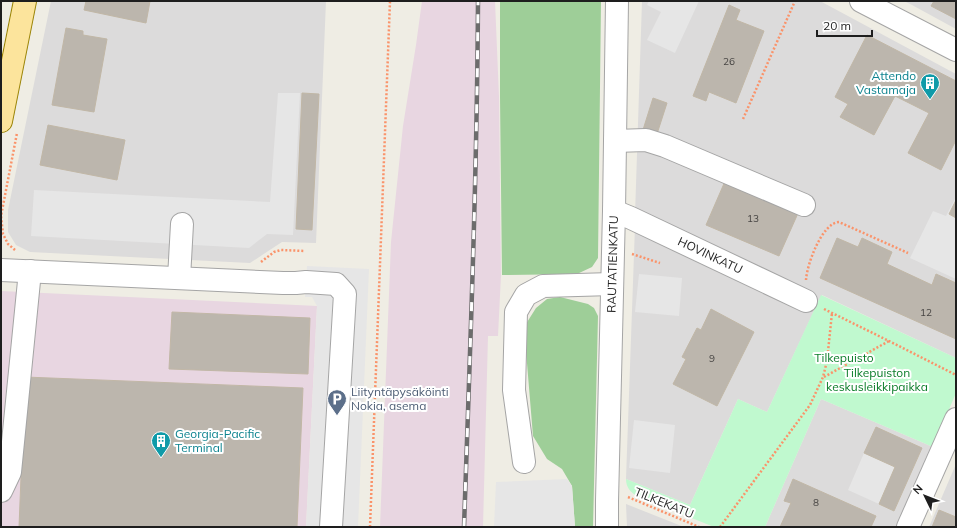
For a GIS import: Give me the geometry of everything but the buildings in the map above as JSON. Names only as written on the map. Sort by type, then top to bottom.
[{"type":"main road","points":[[9,126],[25,1]]},
{"type":"street","name":"RAUTATIENKATU","points":[[607,527],[617,1]]},
{"type":"street","points":[[862,1],[956,50]]},
{"type":"street","points":[[615,141],[646,140],[665,146],[804,205]]},
{"type":"street","name":"HOVINKATU","points":[[614,211],[806,301]]},
{"type":"street","points":[[179,278],[182,224]]},
{"type":"street","points":[[1,270],[336,284],[345,294],[331,527]]},
{"type":"street","points":[[1,491],[10,472],[30,271]]},
{"type":"street","points":[[524,462],[514,390],[516,312],[526,295],[542,286],[612,284]]},
{"type":"street","points":[[908,527],[956,419]]},
{"type":"path","points":[[370,527],[390,1]]},
{"type":"path","points":[[743,118],[795,1]]},
{"type":"path","points":[[9,126],[1,216],[2,234],[8,244],[16,251]]},
{"type":"path","points":[[908,253],[839,222],[834,222],[825,231],[814,250],[807,274],[806,301],[956,375]]},
{"type":"path","points":[[260,262],[274,252],[281,250],[305,251]]},
{"type":"path","points":[[630,254],[660,263]]},
{"type":"path","points":[[720,527],[810,405],[823,377],[827,361],[832,313]]},
{"type":"path","points":[[823,377],[889,341]]},
{"type":"path","name":"TILKEKATU","points":[[622,495],[699,527]]},
{"type":"shaded area","points":[[51,1],[326,1],[316,243],[282,242],[250,263],[30,252],[16,245],[8,232],[8,210]]},
{"type":"shaded area","points":[[422,1],[495,1],[499,97],[501,275],[498,336],[488,336],[483,527],[380,527],[391,242],[403,126]]},
{"type":"shaded area","points":[[642,1],[820,1],[956,74],[956,358],[822,295],[818,302],[635,215]]},
{"type":"shaded area","points":[[649,1],[699,1],[675,53],[647,40],[661,12],[647,5]]},
{"type":"shaded area","points":[[904,1],[956,1],[956,29],[912,5]]},
{"type":"shaded area","points":[[278,93],[300,93],[293,235],[267,234],[249,248],[31,236],[34,190],[270,202]]},
{"type":"shaded area","points":[[956,197],[956,279],[910,258],[933,211],[946,216]]},
{"type":"shaded area","points":[[635,226],[814,311],[767,412],[738,399],[690,505],[626,479]]},
{"type":"shaded area","name":"Liityntäpysäköinti Nokia, asema","points":[[307,266],[369,269],[358,527],[306,527],[317,306],[312,297],[305,297]]},
{"type":"shaded area","points":[[639,274],[682,278],[679,316],[635,312]]},
{"type":"shaded area","points":[[1,291],[317,306],[306,527],[1,527]]},
{"type":"shaded area","points":[[821,399],[933,447],[898,527],[765,527]]},
{"type":"shaded area","points":[[634,420],[675,425],[670,473],[629,468]]},
{"type":"shaded area","points":[[864,453],[895,467],[879,504],[848,490]]},
{"type":"shaded area","points":[[956,464],[956,527],[929,527]]},
{"type":"shaded area","points":[[567,479],[572,486],[575,527],[494,527],[496,482]]},
{"type":"shaded area","points":[[626,504],[684,527],[627,527]]},
{"type":"green space","points":[[500,1],[601,1],[598,258],[592,267],[577,274],[502,275]]},
{"type":"green space","name":"Tilkepuisto","points":[[821,295],[956,358],[956,393],[933,447],[821,399],[765,527],[714,527],[637,496],[630,491],[626,479],[690,505],[738,399],[767,412]]},
{"type":"green space","points":[[560,297],[588,304],[594,308],[598,316],[593,527],[575,527],[572,486],[562,469],[547,459],[533,436],[524,327],[536,308],[547,299]]},
{"type":"railway","points":[[464,527],[475,198],[478,1]]},
{"type":"place","name":"Attendo Vastamaja","points":[[930,100]]},
{"type":"place","name":"Liityntäpysäköinti Nokia, asema","points":[[337,416]]},
{"type":"place","name":"Georgia-Pacific Terminal","points":[[161,458]]},
{"type":"park label","name":"Tilkepuiston keskusleikkipaikka","points":[[877,380]]}]
